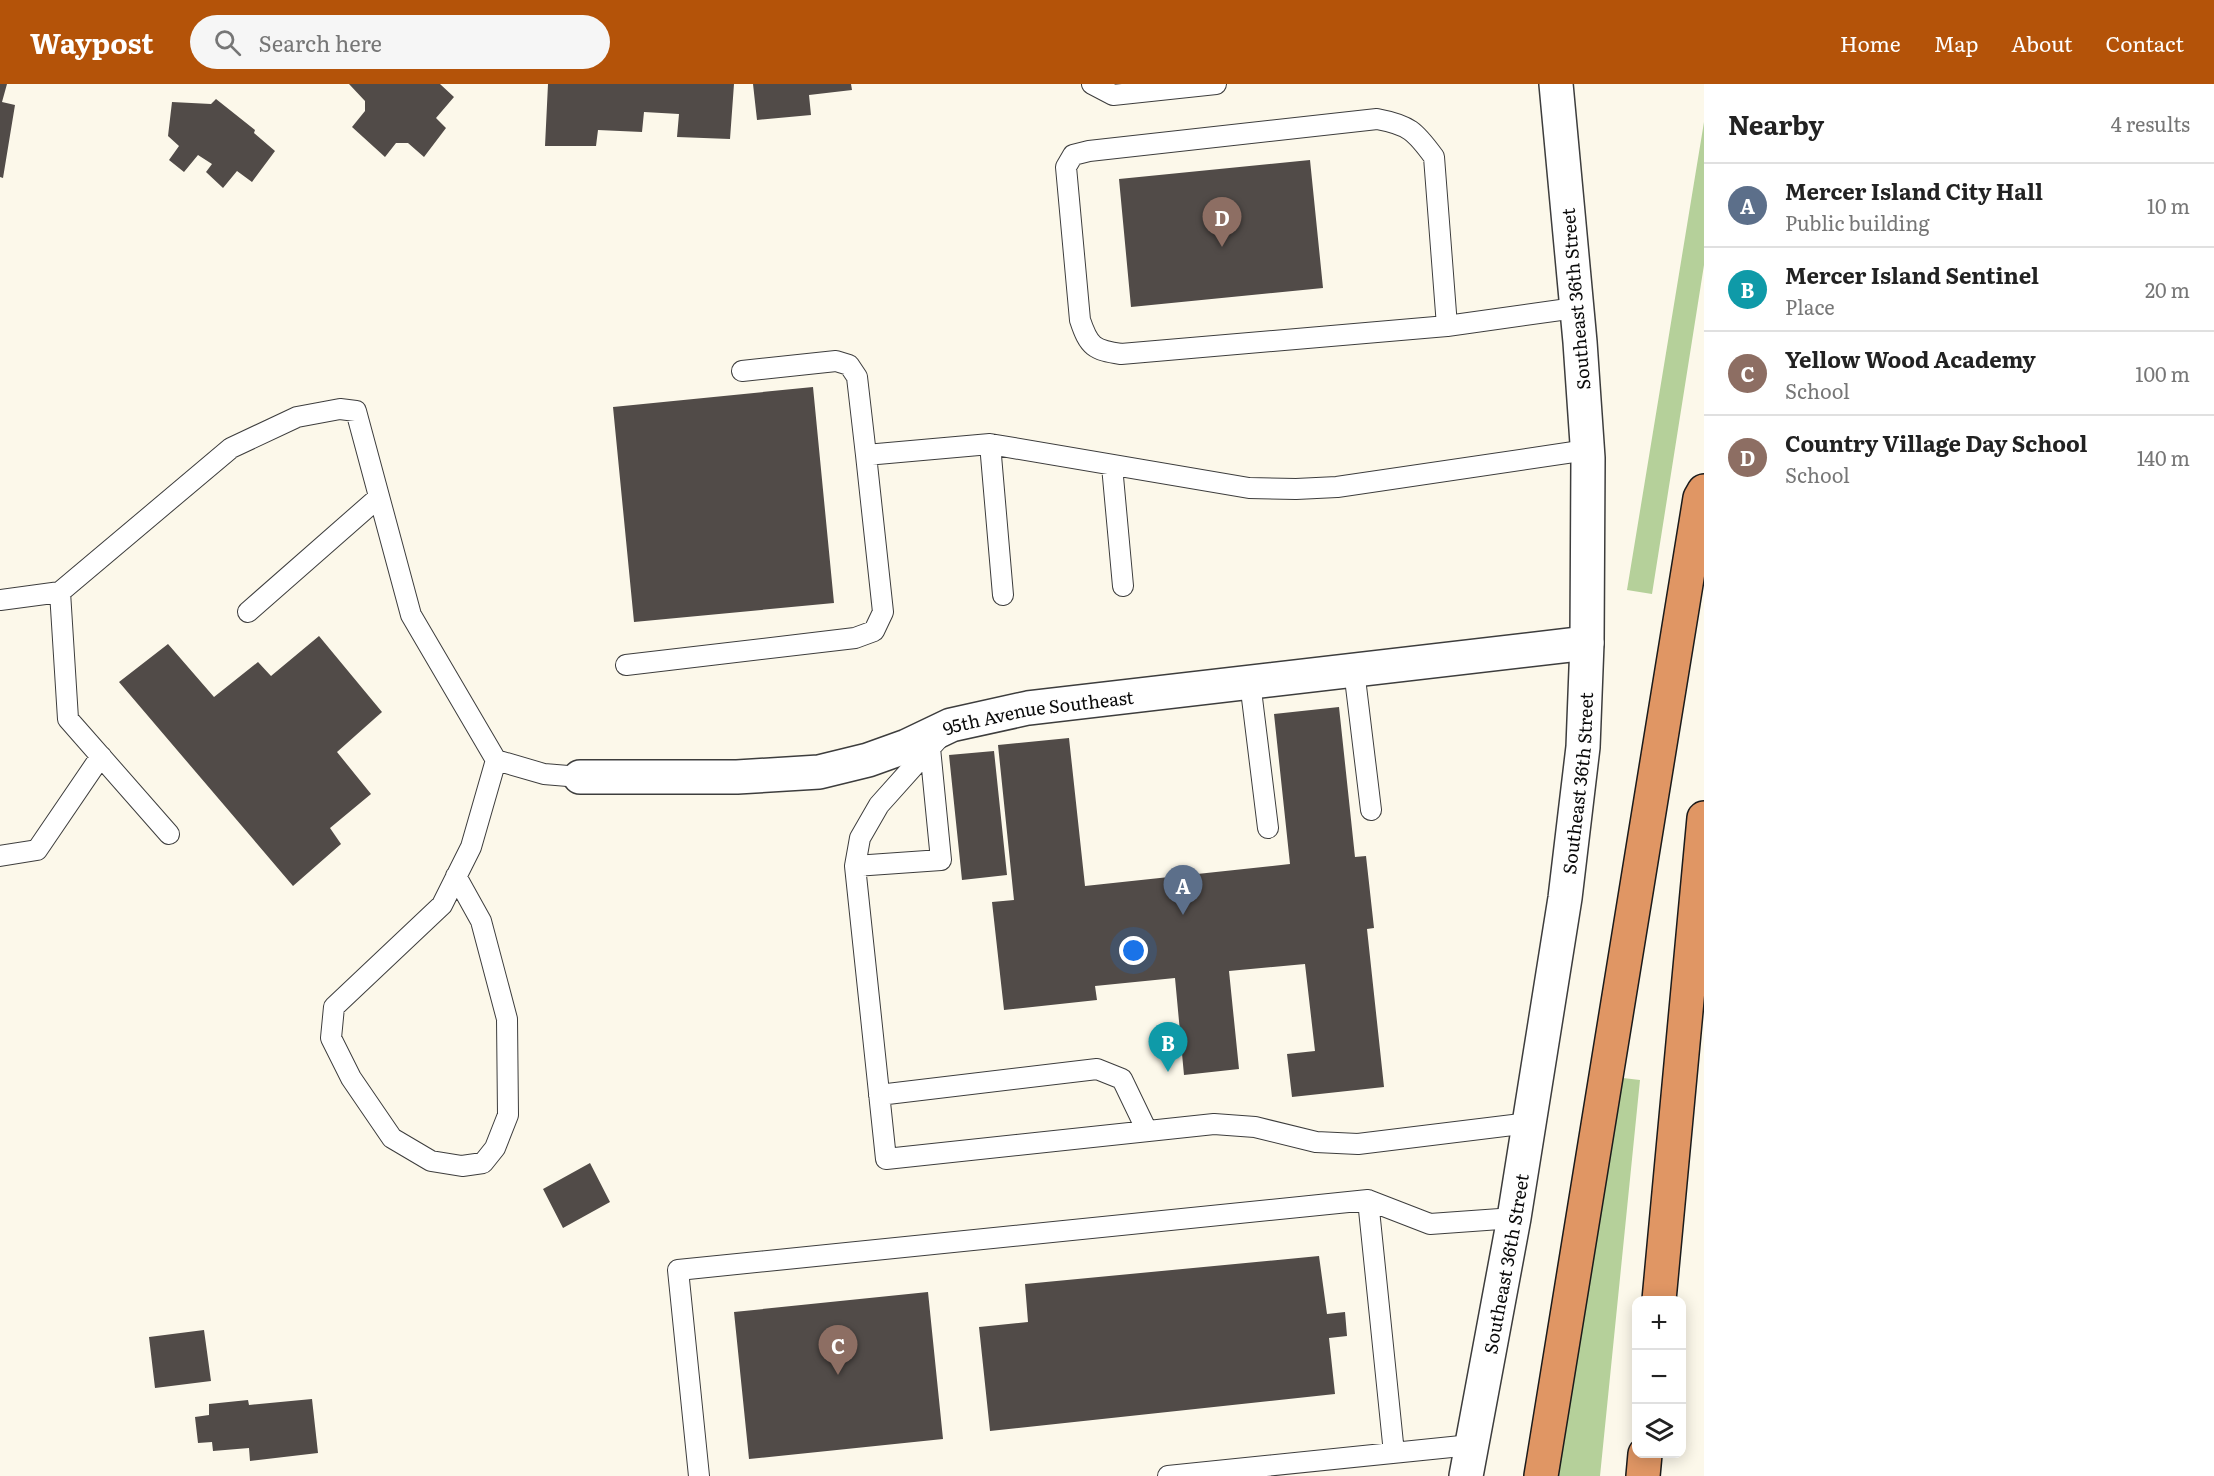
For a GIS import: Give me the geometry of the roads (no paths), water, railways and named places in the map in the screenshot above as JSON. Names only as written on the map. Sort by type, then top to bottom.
[{"type":"highway","points":[[1541,1476],[1696,522],[1700,498],[1704,491]]},
{"type":"highway","points":[[1659,1296],[1704,818]]},
{"type":"highway","points":[[1643,1476],[1645,1458]]},
{"type":"street","name":"Southeast 36th Street","points":[[1468,1460],[1514,1218],[1565,898],[1583,747],[1587,643],[1587,450],[1556,84]]},
{"type":"street","name":"95th Avenue Southeast","points":[[580,777],[737,777],[819,772],[868,760],[1028,708],[1587,643]]},
{"type":"lane","points":[[1092,84],[1113,95],[1216,84]]},
{"type":"lane","points":[[1447,326],[1434,158],[1420,138],[1402,124],[1377,119],[1089,151],[1073,155],[1066,167],[1080,320],[1086,338],[1098,351],[1121,354],[1447,326],[1575,308]]},
{"type":"lane","points":[[626,664],[855,638],[874,631],[883,612],[857,377],[849,365],[836,361],[742,371]]},
{"type":"lane","points":[[0,600],[60,592],[231,448],[297,417],[340,410],[356,411],[411,615],[496,760],[471,847],[456,876],[442,905],[334,1007],[331,1038],[351,1078],[392,1138],[431,1161],[462,1166],[483,1163],[495,1148],[508,1115],[507,1019],[480,921],[456,876]]},
{"type":"lane","points":[[866,455],[990,444],[1249,488],[1296,489],[1337,487],[1587,450]]},
{"type":"lane","points":[[990,444],[1003,595]]},
{"type":"lane","points":[[1112,466],[1123,586]]},
{"type":"lane","points":[[248,612],[379,497]]},
{"type":"lane","points":[[60,592],[68,719],[169,834]]},
{"type":"lane","points":[[1354,670],[1371,810]]},
{"type":"lane","points":[[1250,682],[1268,828]]},
{"type":"lane","points":[[940,736],[879,805],[860,838],[855,866],[886,1159],[1214,1124],[1255,1127],[1316,1142],[1358,1144],[1529,1123]]},
{"type":"lane","points":[[855,866],[941,860],[940,736]]},
{"type":"lane","points":[[0,856],[37,850],[101,756]]},
{"type":"lane","name":"95th Avenue Southeast","points":[[496,760],[544,774],[580,777]]},
{"type":"lane","points":[[879,1095],[1097,1069],[1122,1079],[1147,1131]]},
{"type":"lane","points":[[1368,1200],[1394,1453]]},
{"type":"lane","points":[[699,1476],[678,1270],[1368,1200],[1430,1224],[1514,1218]]},
{"type":"lane","points":[[1168,1476],[1394,1453],[1468,1460]]},
{"type":"place","name":"Country Village Day School","points":[[1222,247]]},
{"type":"place","name":"Mercer Island City Hall","points":[[1183,915]]},
{"type":"place","name":"Mercer Island Sentinel","points":[[1168,1072]]},
{"type":"place","name":"Yellow Wood Academy","points":[[838,1375]]}]
